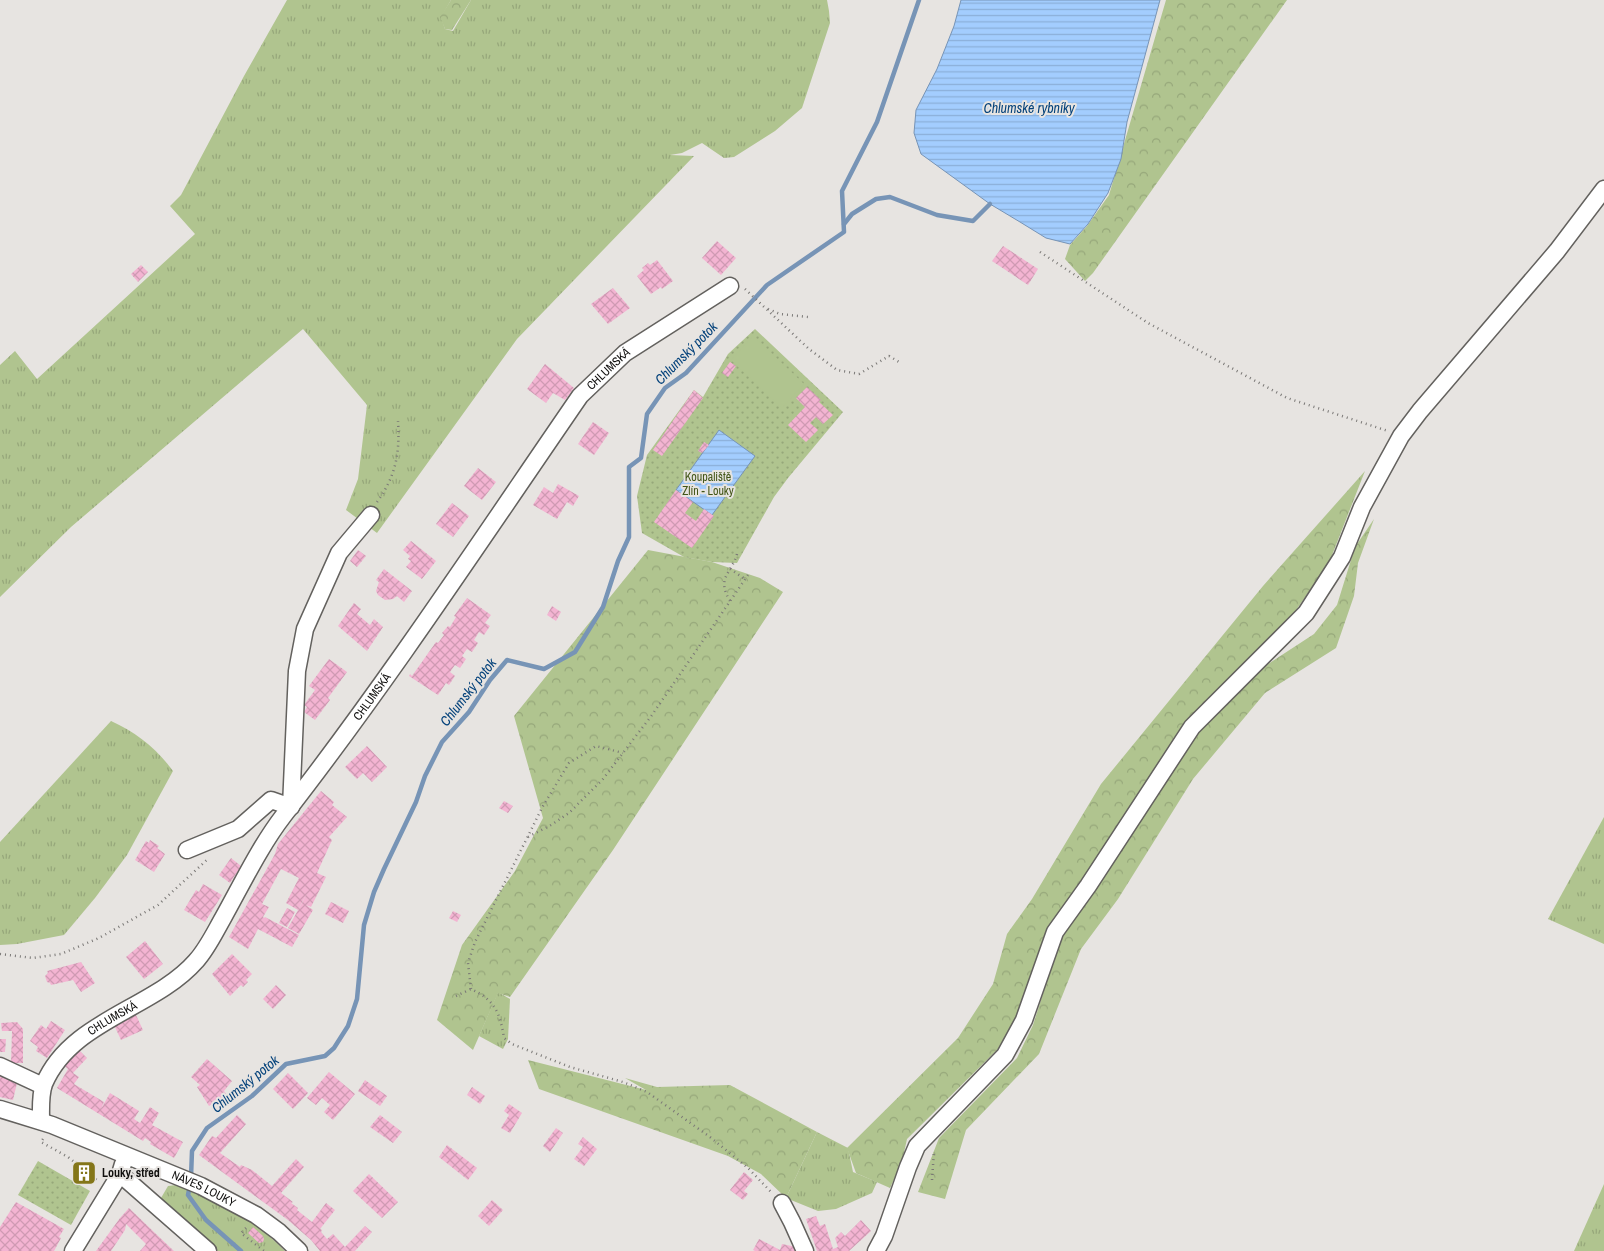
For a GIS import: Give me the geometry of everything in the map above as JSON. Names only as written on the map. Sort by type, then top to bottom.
[{"type":"street","points":[[876,1251],[884,1236],[917,1146],[1005,1055],[1024,1020],[1055,932],[1088,886],[1192,727],[1306,613],[1342,558],[1362,507],[1401,436],[1420,411],[1557,251],[1604,189]]},
{"type":"street","name":"CHLUMSKÁ","points":[[41,1121],[43,1086],[53,1067],[73,1045],[110,1018],[172,983],[197,960],[214,934],[268,839],[353,723],[580,396],[624,353],[730,286]]},
{"type":"street","points":[[187,850],[238,829],[271,800],[291,807],[297,671],[306,629],[338,553],[370,515]]},
{"type":"street","points":[[0,1066],[43,1086]]},
{"type":"street","name":"NÁVES LOUKY","points":[[0,1108],[41,1121],[179,1179],[201,1186],[256,1215],[279,1232],[299,1251]]},
{"type":"street","points":[[73,1251],[120,1174],[127,1156]]},
{"type":"street","points":[[120,1174],[208,1251]]},
{"type":"street","points":[[782,1203],[805,1251]]},
{"type":"path","points":[[1040,252],[1148,323],[1287,398],[1401,436]]},
{"type":"path","points":[[750,294],[810,349],[837,370],[859,374],[889,356],[899,362]]},
{"type":"path","points":[[767,309],[780,314],[808,317]]},
{"type":"path","points":[[370,515],[388,488],[394,468],[400,445],[398,421]]},
{"type":"path","points":[[730,601],[725,592],[724,580],[734,565],[737,554]]},
{"type":"path","points":[[730,569],[745,579]]},
{"type":"path","points":[[528,837],[569,813],[603,779],[652,715],[750,572]]},
{"type":"path","points":[[472,989],[468,963],[475,942],[543,806],[569,763],[596,746],[623,753]]},
{"type":"path","points":[[0,954],[33,958],[61,954],[99,938],[158,905],[210,857]]},
{"type":"path","points":[[456,996],[472,989],[485,995],[496,1008],[502,1022],[504,1038],[512,1044],[570,1067],[623,1082],[647,1092],[710,1137],[748,1168],[782,1203]]},
{"type":"path","points":[[932,1180],[935,1128]]},
{"type":"path","points":[[43,1139],[41,1142],[68,1156],[100,1182],[98,1187]]},
{"type":"path","points":[[256,1215],[242,1233],[264,1251]]},
{"type":"green space","points":[[287,0],[451,0],[441,17],[445,29],[453,31],[471,0],[827,0],[830,23],[802,108],[775,131],[734,157],[724,158],[702,143],[682,153],[670,155],[694,156],[517,339],[377,533],[346,510],[358,479],[367,405],[303,329],[71,527],[0,597],[0,365],[15,351],[37,379],[195,234],[170,206],[181,195]]},
{"type":"green space","points":[[451,0],[471,0],[452,30],[445,29],[440,17]]},
{"type":"green space","points":[[1166,0],[1287,0],[1093,273],[1085,281],[1065,259],[1070,245],[1087,226],[1109,195]]},
{"type":"green space","name":"Koupaliště Zlín - Louky","points":[[755,329],[843,412],[774,497],[737,563],[712,562],[684,557],[642,533],[637,496],[647,455],[694,390],[703,397],[728,354]]},
{"type":"green space","points":[[753,336],[804,384],[782,408],[731,360]]},
{"type":"green space","points":[[1365,471],[1329,563],[1287,623],[1188,724],[1046,931],[1016,1017],[998,1049],[907,1139],[902,1162],[890,1188],[856,1173],[847,1148],[958,1038],[993,984],[1007,934],[1032,899],[1101,784],[1263,586]]},
{"type":"green space","points":[[1374,519],[1358,563],[1354,596],[1336,648],[1265,693],[1193,779],[1118,899],[1081,949],[1039,1054],[966,1130],[945,1199],[918,1192],[939,1138],[1017,1058],[1033,1025],[1062,934],[1197,732],[1256,672],[1314,634],[1337,605],[1355,547]]},
{"type":"green space","points":[[648,550],[712,562],[760,578],[783,592],[613,850],[510,997],[498,993],[473,1050],[437,1020],[462,945],[515,871],[543,818],[514,716]]},
{"type":"green space","points":[[111,721],[129,730],[145,742],[160,755],[173,771],[127,855],[64,935],[17,944],[0,945],[0,842]]},
{"type":"green space","points":[[1604,817],[1604,944],[1548,919]]},
{"type":"green space","points":[[498,992],[510,999],[508,1039],[503,1049],[479,1036]]},
{"type":"green space","points":[[528,1060],[646,1090],[625,1078],[657,1087],[730,1085],[817,1132],[786,1198],[761,1174],[728,1156],[539,1089]]},
{"type":"green space","points":[[817,1132],[848,1148],[853,1172],[877,1182],[872,1193],[836,1209],[818,1211],[786,1198]]},
{"type":"green space","points":[[38,1161],[90,1191],[71,1225],[18,1195]]},
{"type":"green space","points":[[1604,1184],[1604,1251],[1574,1251]]},
{"type":"green space","points":[[176,1185],[206,1197],[235,1212],[261,1229],[285,1251],[218,1251],[183,1221],[161,1198],[168,1186]]},
{"type":"water","name":"Chlumské rybníky","points":[[961,0],[1160,0],[1127,122],[1121,159],[1108,193],[1088,224],[1070,244],[1046,238],[990,204],[921,154],[914,133],[916,110],[937,69],[954,26]]},
{"type":"water","points":[[719,430],[755,456],[712,515],[676,490]]},
{"type":"building","points":[[717,241],[736,258],[721,275],[702,258]]},
{"type":"building","points":[[1003,246],[1038,269],[1028,285],[992,261]]},
{"type":"building","points":[[657,260],[673,281],[651,294],[637,276],[648,263],[650,265]]},
{"type":"building","points":[[141,265],[148,272],[138,282],[131,274]]},
{"type":"building","points":[[613,288],[630,308],[608,324],[591,304]]},
{"type":"building","points":[[730,362],[736,366],[728,377],[722,373]]},
{"type":"building","points":[[545,364],[574,388],[565,400],[553,393],[546,403],[527,389]]},
{"type":"building","points":[[807,387],[833,415],[823,424],[816,417],[810,423],[818,430],[806,442],[788,425],[805,407],[796,398]]},
{"type":"building","points":[[694,390],[703,398],[662,456],[653,450]]},
{"type":"building","points":[[593,422],[609,433],[594,455],[578,444]]},
{"type":"building","points":[[704,442],[709,445],[702,453],[698,451]]},
{"type":"building","points":[[478,468],[496,482],[482,500],[464,486]]},
{"type":"building","points":[[558,484],[579,496],[573,506],[567,502],[557,519],[533,505],[544,487],[553,493]]},
{"type":"building","points":[[676,490],[693,502],[685,513],[696,521],[704,509],[714,516],[692,548],[654,522]]},
{"type":"building","points":[[452,503],[469,516],[453,537],[436,524]]},
{"type":"building","points":[[411,541],[436,561],[422,579],[406,567],[411,561],[408,559],[410,556],[403,550]]},
{"type":"building","points":[[358,550],[366,556],[357,567],[350,561]]},
{"type":"building","points":[[384,569],[412,591],[404,602],[397,596],[393,599],[385,600],[378,595],[376,591],[379,582],[376,580]]},
{"type":"building","points":[[467,598],[491,615],[485,623],[490,626],[484,635],[479,632],[474,640],[478,643],[472,652],[467,649],[462,656],[466,659],[460,668],[455,665],[450,672],[455,676],[449,685],[446,683],[438,695],[409,676],[410,674],[412,676],[436,642],[438,643],[444,635],[442,633],[448,626],[450,627],[456,617],[454,616]]},
{"type":"building","points":[[354,603],[361,609],[357,614],[370,625],[374,619],[383,627],[367,651],[338,626]]},
{"type":"building","points":[[552,606],[561,612],[556,621],[547,615]]},
{"type":"building","points":[[329,659],[347,672],[315,720],[304,712],[307,707],[304,705],[315,690],[309,686]]},
{"type":"building","points":[[367,746],[387,767],[372,782],[363,773],[357,779],[345,767]]},
{"type":"building","points":[[321,791],[334,802],[332,805],[347,817],[329,837],[332,840],[317,873],[326,877],[311,907],[306,905],[313,910],[299,934],[288,928],[302,903],[307,893],[298,910],[286,903],[299,878],[281,869],[262,904],[269,907],[263,917],[299,935],[292,947],[258,929],[248,949],[229,937],[275,854],[278,844]]},
{"type":"building","points":[[504,801],[513,806],[508,813],[499,808]]},
{"type":"building","points":[[150,840],[159,846],[157,848],[165,854],[154,872],[135,860],[146,841],[149,843]]},
{"type":"building","points":[[231,858],[241,866],[230,883],[219,875]]},
{"type":"building","points":[[203,884],[222,895],[205,922],[184,910],[196,890],[199,892]]},
{"type":"building","points":[[331,902],[349,911],[343,923],[325,914]]},
{"type":"building","points":[[287,908],[295,912],[287,927],[279,923]]},
{"type":"building","points":[[453,911],[461,915],[457,922],[449,918]]},
{"type":"building","points":[[145,941],[163,964],[144,979],[126,957]]},
{"type":"building","points":[[232,954],[252,974],[246,980],[248,982],[243,987],[241,985],[230,996],[212,974]]},
{"type":"building","points":[[81,962],[95,983],[81,992],[73,980],[51,985],[47,982],[45,976],[48,973],[47,971]]},
{"type":"building","points":[[276,985],[286,995],[273,1009],[263,999]]},
{"type":"building","points":[[135,1013],[143,1030],[121,1040],[114,1025]]},
{"type":"building","points":[[51,1021],[65,1030],[47,1058],[36,1051],[38,1047],[30,1041],[41,1025],[46,1029]]},
{"type":"building","points":[[17,1022],[23,1029],[23,1063],[11,1063],[12,1031],[2,1031],[1,1023]]},
{"type":"building","points":[[0,1039],[6,1039],[5,1052],[0,1052]]},
{"type":"building","points":[[78,1049],[87,1058],[73,1073],[79,1077],[74,1084],[104,1102],[101,1109],[110,1093],[139,1111],[134,1119],[140,1123],[150,1107],[159,1113],[152,1125],[183,1142],[174,1158],[150,1144],[151,1142],[145,1138],[143,1141],[57,1088],[68,1069],[63,1065]]},
{"type":"building","points":[[207,1059],[232,1081],[224,1091],[227,1095],[209,1106],[197,1087],[200,1085],[191,1077]]},
{"type":"building","points":[[329,1072],[355,1094],[333,1120],[324,1112],[330,1105],[322,1098],[316,1105],[307,1098]]},
{"type":"building","points":[[288,1073],[308,1093],[293,1109],[273,1089]]},
{"type":"building","points":[[0,1074],[13,1076],[12,1082],[17,1083],[13,1100],[0,1097]]},
{"type":"building","points":[[365,1080],[387,1096],[380,1106],[358,1091]]},
{"type":"building","points":[[472,1087],[485,1096],[480,1104],[467,1095]]},
{"type":"building","points":[[509,1104],[522,1113],[510,1133],[501,1128],[509,1115],[504,1111]]},
{"type":"building","points":[[237,1115],[246,1124],[220,1153],[240,1167],[241,1165],[252,1170],[272,1186],[296,1159],[304,1167],[281,1193],[293,1202],[291,1203],[298,1208],[297,1210],[312,1222],[326,1203],[335,1210],[320,1229],[327,1239],[333,1234],[345,1247],[365,1226],[372,1232],[355,1251],[320,1251],[311,1240],[288,1220],[199,1155],[212,1136],[216,1138]]},
{"type":"building","points":[[380,1115],[402,1132],[393,1143],[370,1127]]},
{"type":"building","points":[[556,1128],[563,1133],[550,1152],[543,1146]]},
{"type":"building","points":[[583,1137],[597,1149],[584,1166],[574,1159],[583,1147],[578,1144]]},
{"type":"building","points":[[447,1145],[477,1168],[468,1180],[439,1157]]},
{"type":"building","name":"Louky, střed","points":[[80,1168],[90,1176],[88,1178],[78,1170]]},
{"type":"building","points":[[744,1172],[753,1180],[744,1191],[748,1194],[743,1200],[730,1190]]},
{"type":"building","points":[[369,1174],[398,1202],[382,1218],[353,1191]]},
{"type":"building","points":[[492,1200],[503,1210],[489,1226],[478,1216]]},
{"type":"building","points":[[16,1202],[64,1229],[54,1251],[0,1251],[0,1227]]},
{"type":"building","points":[[129,1208],[174,1251],[140,1251],[146,1244],[126,1224],[125,1230],[111,1251],[96,1251]]},
{"type":"building","points":[[816,1216],[820,1226],[825,1224],[833,1249],[838,1247],[835,1238],[841,1232],[845,1236],[861,1220],[871,1231],[849,1251],[817,1251],[806,1219]]},
{"type":"building","points":[[253,1227],[263,1236],[263,1242],[259,1243],[248,1233]]},
{"type":"building","points":[[759,1239],[780,1250],[782,1244],[801,1248],[801,1251],[755,1251],[753,1250]]},
{"type":"waterway","name":"Chlumský potok","points":[[191,1177],[192,1151],[207,1128],[252,1096],[286,1064],[325,1056],[334,1048],[348,1026],[357,999],[364,925],[374,892],[442,742],[469,712],[490,680],[507,660],[544,669],[575,652],[603,607],[618,561],[629,537],[629,467],[641,458],[647,414],[665,388],[686,373],[767,285],[844,232],[842,191],[877,122],[919,0]]},
{"type":"waterway","points":[[844,224],[852,214],[876,199],[890,197],[937,215],[973,221],[990,204]]},
{"type":"waterway","name":"Chlumský potok","points":[[190,1185],[188,1195],[206,1220],[241,1251]]},
{"type":"place","name":"Louky, střed","points":[[84,1173]]}]
